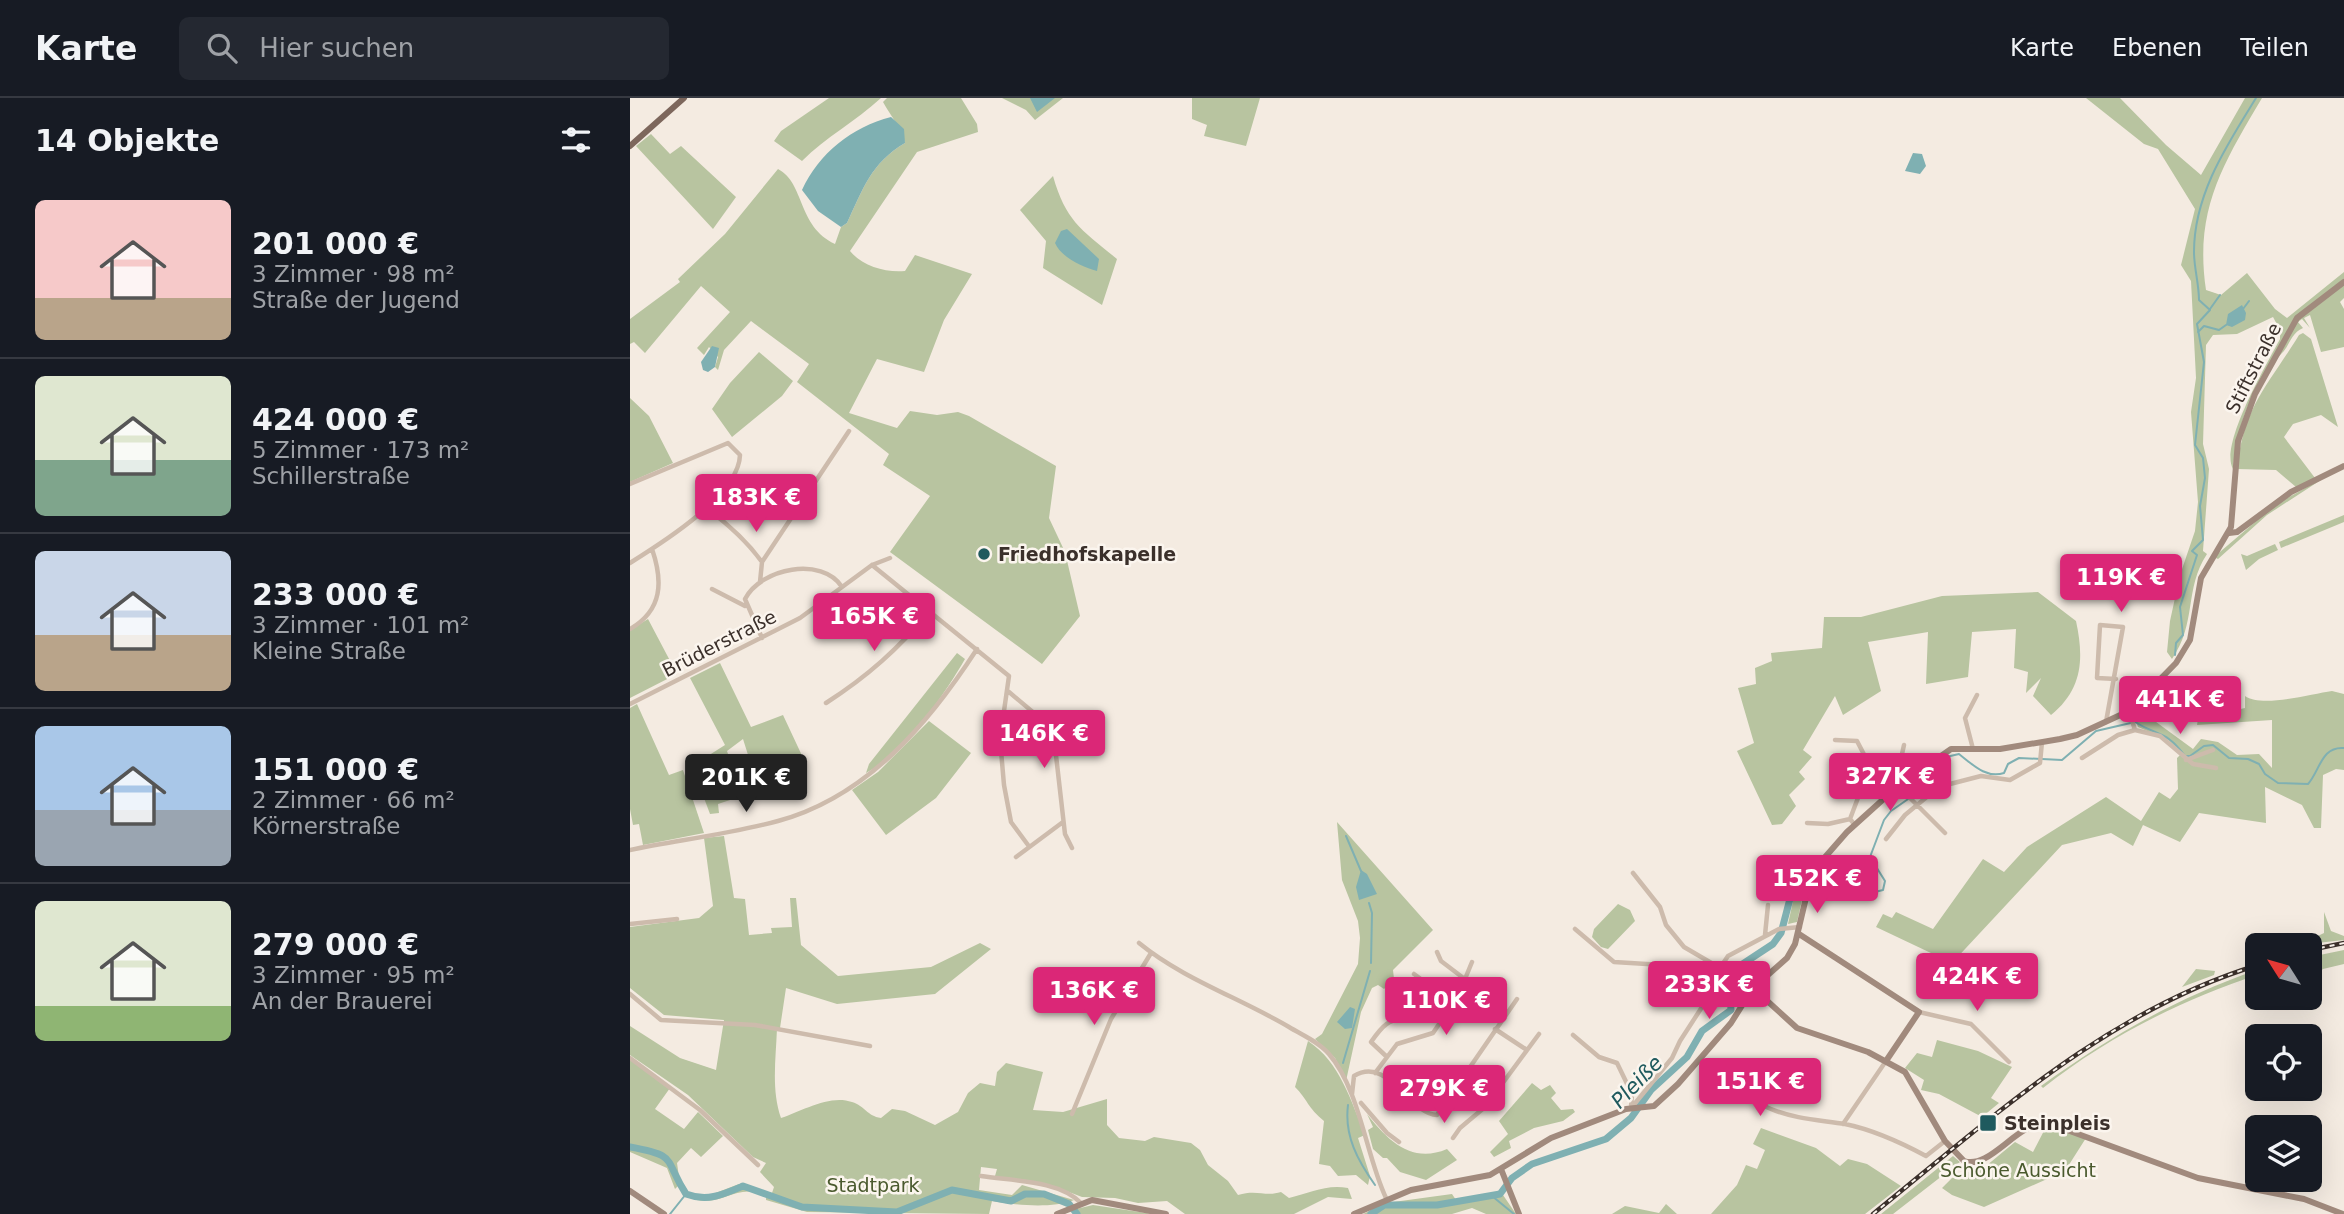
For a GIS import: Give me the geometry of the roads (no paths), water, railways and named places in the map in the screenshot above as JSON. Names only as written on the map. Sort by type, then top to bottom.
[{"type":"main road","points":[[630,146],[684,98]]},
{"type":"main road","name":"Stiftstraße","points":[[2229,533],[2238,441],[2246,412],[2297,318],[2344,282]]},
{"type":"main road","points":[[1354,1214],[1386,1198],[1411,1190],[1478,1179],[1501,1170],[1536,1145],[1633,1108],[1654,1106],[1700,1059],[1738,1014],[1753,988],[1787,958],[1801,933],[1813,874],[1827,854],[1898,786],[1946,751],[2042,742],[2077,735],[2130,714],[2186,650],[2194,630],[2203,573],[2229,533],[2237,532],[2291,492],[2344,466]]},
{"type":"main road","points":[[1801,933],[1919,1012],[1886,1061]]},
{"type":"main road","points":[[1753,988],[1797,1028],[1868,1052],[1905,1072],[1945,1142],[1958,1157],[1969,1163],[1980,1161],[2035,1123],[2048,1123],[2197,1178],[2304,1199],[2326,1211],[2343,1214]]},
{"type":"main road","points":[[1501,1170],[1519,1214]]},
{"type":"main road","points":[[630,1191],[664,1214]]},
{"type":"main road","points":[[1057,1214],[1079,1204],[1103,1201],[1166,1214]]},
{"type":"main road","points":[[646,1214],[649,1206]]},
{"type":"street","points":[[760,583],[762,562],[849,431]]},
{"type":"street","points":[[630,484],[728,443],[740,456],[740,468],[706,508],[630,564]]},
{"type":"street","points":[[706,508],[732,527],[762,562]]},
{"type":"street","points":[[630,629],[641,622],[654,607],[659,578],[652,549]]},
{"type":"street","name":"Brüderstraße","points":[[630,704],[800,618],[872,565],[890,558]]},
{"type":"street","points":[[872,565],[1006,672],[1009,691],[1000,739],[1004,785],[1011,822],[1028,845]]},
{"type":"street","points":[[762,638],[746,606],[747,594],[760,583],[792,569],[808,569],[825,572],[842,587]]},
{"type":"street","points":[[712,589],[746,606]]},
{"type":"street","points":[[826,703],[858,683],[897,650],[930,611]]},
{"type":"street","points":[[2106,722],[2116,679],[2123,627],[2101,625],[2097,678],[2116,679]]},
{"type":"street","points":[[630,850],[779,820],[826,800],[872,771],[905,744],[930,716],[977,649]]},
{"type":"street","points":[[1009,691],[1053,729],[1063,822],[1072,848]]},
{"type":"street","points":[[1973,750],[1965,718],[1977,695]]},
{"type":"street","points":[[2130,714],[2135,730]]},
{"type":"street","points":[[2082,758],[2118,734],[2135,730],[2160,736],[2186,760],[2216,768]]},
{"type":"street","points":[[1835,740],[1857,741],[1870,766],[1850,819]]},
{"type":"street","points":[[1886,839],[1915,806],[1945,781],[1950,784],[1981,776],[2010,780],[2040,758],[2042,742]]},
{"type":"street","points":[[1904,745],[1902,754],[1911,777]]},
{"type":"street","points":[[2186,760],[2213,750]]},
{"type":"street","points":[[1898,786],[1908,799],[1945,833]]},
{"type":"street","points":[[1807,823],[1828,824],[1850,819]]},
{"type":"street","points":[[1850,819],[1856,825]]},
{"type":"street","points":[[1016,857],[1028,845],[1063,822]]},
{"type":"street","points":[[1633,873],[1660,907],[1667,925],[1684,947],[1720,968]]},
{"type":"street","points":[[1765,936],[1768,905]]},
{"type":"street","points":[[630,924],[677,919]]},
{"type":"street","points":[[1633,1108],[1666,1068],[1713,990],[1720,968],[1728,956],[1787,926],[1801,933]]},
{"type":"street","points":[[1575,929],[1614,962],[1663,965],[1713,990]]},
{"type":"street","points":[[1139,943],[1177,971],[1254,1007],[1318,1045],[1337,1066],[1352,1099],[1369,1144],[1373,1172],[1386,1198]]},
{"type":"street","points":[[1072,1114],[1111,1019],[1151,953]]},
{"type":"street","points":[[1437,953],[1441,961],[1466,980]]},
{"type":"street","points":[[1375,1073],[1404,1040],[1433,1033],[1466,980],[1472,962]]},
{"type":"street","points":[[1387,1057],[1371,1042],[1381,1027],[1391,1019],[1420,1012],[1431,996],[1433,988],[1414,974]]},
{"type":"street","points":[[630,994],[661,1020],[755,1025],[870,1046]]},
{"type":"street","points":[[1352,1099],[1354,1076],[1375,1073],[1396,1084],[1432,1114],[1441,1111],[1494,1029],[1517,999]]},
{"type":"street","points":[[1919,1012],[1971,1024],[2010,1062]]},
{"type":"street","points":[[1494,1029],[1527,1050]]},
{"type":"street","points":[[1454,1138],[1460,1128],[1493,1096],[1539,1034]]},
{"type":"street","points":[[1573,1035],[1600,1057],[1617,1063],[1632,1094],[1633,1108]]},
{"type":"street","points":[[630,1058],[700,1110],[758,1165]]},
{"type":"street","points":[[1700,1059],[1724,1081],[1765,1107],[1803,1119],[1843,1124],[1892,1139],[1926,1156],[1945,1142]]},
{"type":"street","points":[[1843,1124],[1886,1061]]},
{"type":"street","points":[[1459,1081],[1478,1092],[1493,1096]]},
{"type":"street","points":[[1356,1108],[1362,1104],[1387,1133],[1399,1142]]},
{"type":"street","points":[[981,1176],[1041,1185],[1074,1196],[1079,1204]]},
{"type":"water","points":[[1030,98],[1055,98],[1037,112]]},
{"type":"water","points":[[891,117],[904,129],[905,143],[876,168],[863,188],[847,223],[841,227],[818,211],[802,190],[818,164],[838,143],[863,127]]},
{"type":"water","points":[[1913,153],[1922,154],[1926,166],[1920,174],[1905,171]]},
{"type":"water","points":[[1067,229],[1099,259],[1097,271],[1073,261],[1058,248],[1055,243],[1061,231]]},
{"type":"water","points":[[2242,305],[2246,313],[2245,320],[2232,327],[2226,325],[2228,314]]},
{"type":"water","points":[[712,346],[719,348],[715,367],[708,372],[703,370],[701,362]]},
{"type":"water","points":[[1361,870],[1367,874],[1377,894],[1359,900],[1356,887]]},
{"type":"water","points":[[1350,1007],[1355,1009],[1352,1028],[1345,1029],[1337,1022]]},
{"type":"waterway","points":[[2175,655],[2176,643],[2183,635],[2180,607],[2197,555],[2192,551],[2203,540],[2200,506],[2205,478],[2203,458],[2195,445],[2204,362],[2197,324],[2210,310],[2199,300],[2194,258],[2195,231],[2214,171],[2256,98]]},
{"type":"waterway","points":[[2210,309],[2220,295]]},
{"type":"waterway","points":[[2243,309],[2249,301]]},
{"type":"waterway","points":[[2198,332],[2204,326],[2219,330],[2226,325]]},
{"type":"waterway","name":"Pleiße","points":[[1847,892],[1859,896],[1883,890],[1885,881],[1870,857],[1884,820],[1891,811],[1911,797],[1933,767],[1946,757],[1959,754],[1980,770],[1991,774],[2004,773],[2008,764],[2019,758],[2062,760],[2096,731],[2135,722],[2173,742],[2185,756],[2190,756],[2204,746],[2213,745],[2229,758],[2248,759],[2259,764],[2265,774],[2278,783],[2308,784],[2326,755],[2336,748],[2344,748]]},
{"type":"waterway","points":[[1346,836],[1361,871]]},
{"type":"waterway","name":"Pleiße","points":[[1371,1214],[1384,1205],[1437,1205],[1500,1194],[1512,1178],[1532,1164],[1606,1139],[1631,1118],[1651,1090],[1687,1057],[1702,1031],[1731,1010],[1729,973],[1773,944],[1781,933],[1791,895],[1810,887],[1847,892]]},
{"type":"waterway","points":[[1369,903],[1372,913],[1371,963]]},
{"type":"waterway","points":[[1343,1063],[1370,971]]},
{"type":"waterway","points":[[1348,1105],[1350,1138],[1363,1167],[1375,1185]]},
{"type":"waterway","name":"Pleiße","points":[[630,1147],[663,1156],[668,1160],[686,1194],[694,1196],[714,1196],[743,1186],[802,1207],[897,1212],[952,1190],[1011,1201],[1025,1194],[1044,1194],[1069,1204],[1077,1214]]},
{"type":"waterway","points":[[670,1214],[686,1194]]},
{"type":"waterway","points":[[1492,1196],[1514,1214]]},
{"type":"railway","points":[[2322,948],[2344,943]]},
{"type":"railway","points":[[1873,1214],[2008,1105],[2101,1038],[2203,985],[2245,970]]},
{"type":"place","name":"Friedhofskapelle","points":[[984,554]]},
{"type":"place","name":"Steinpleis","points":[[1988,1123]]},
{"type":"park label","name":"Schöne Aussicht","points":[[2018,1170]]},
{"type":"park label","name":"Stadtpark","points":[[873,1185]]}]
